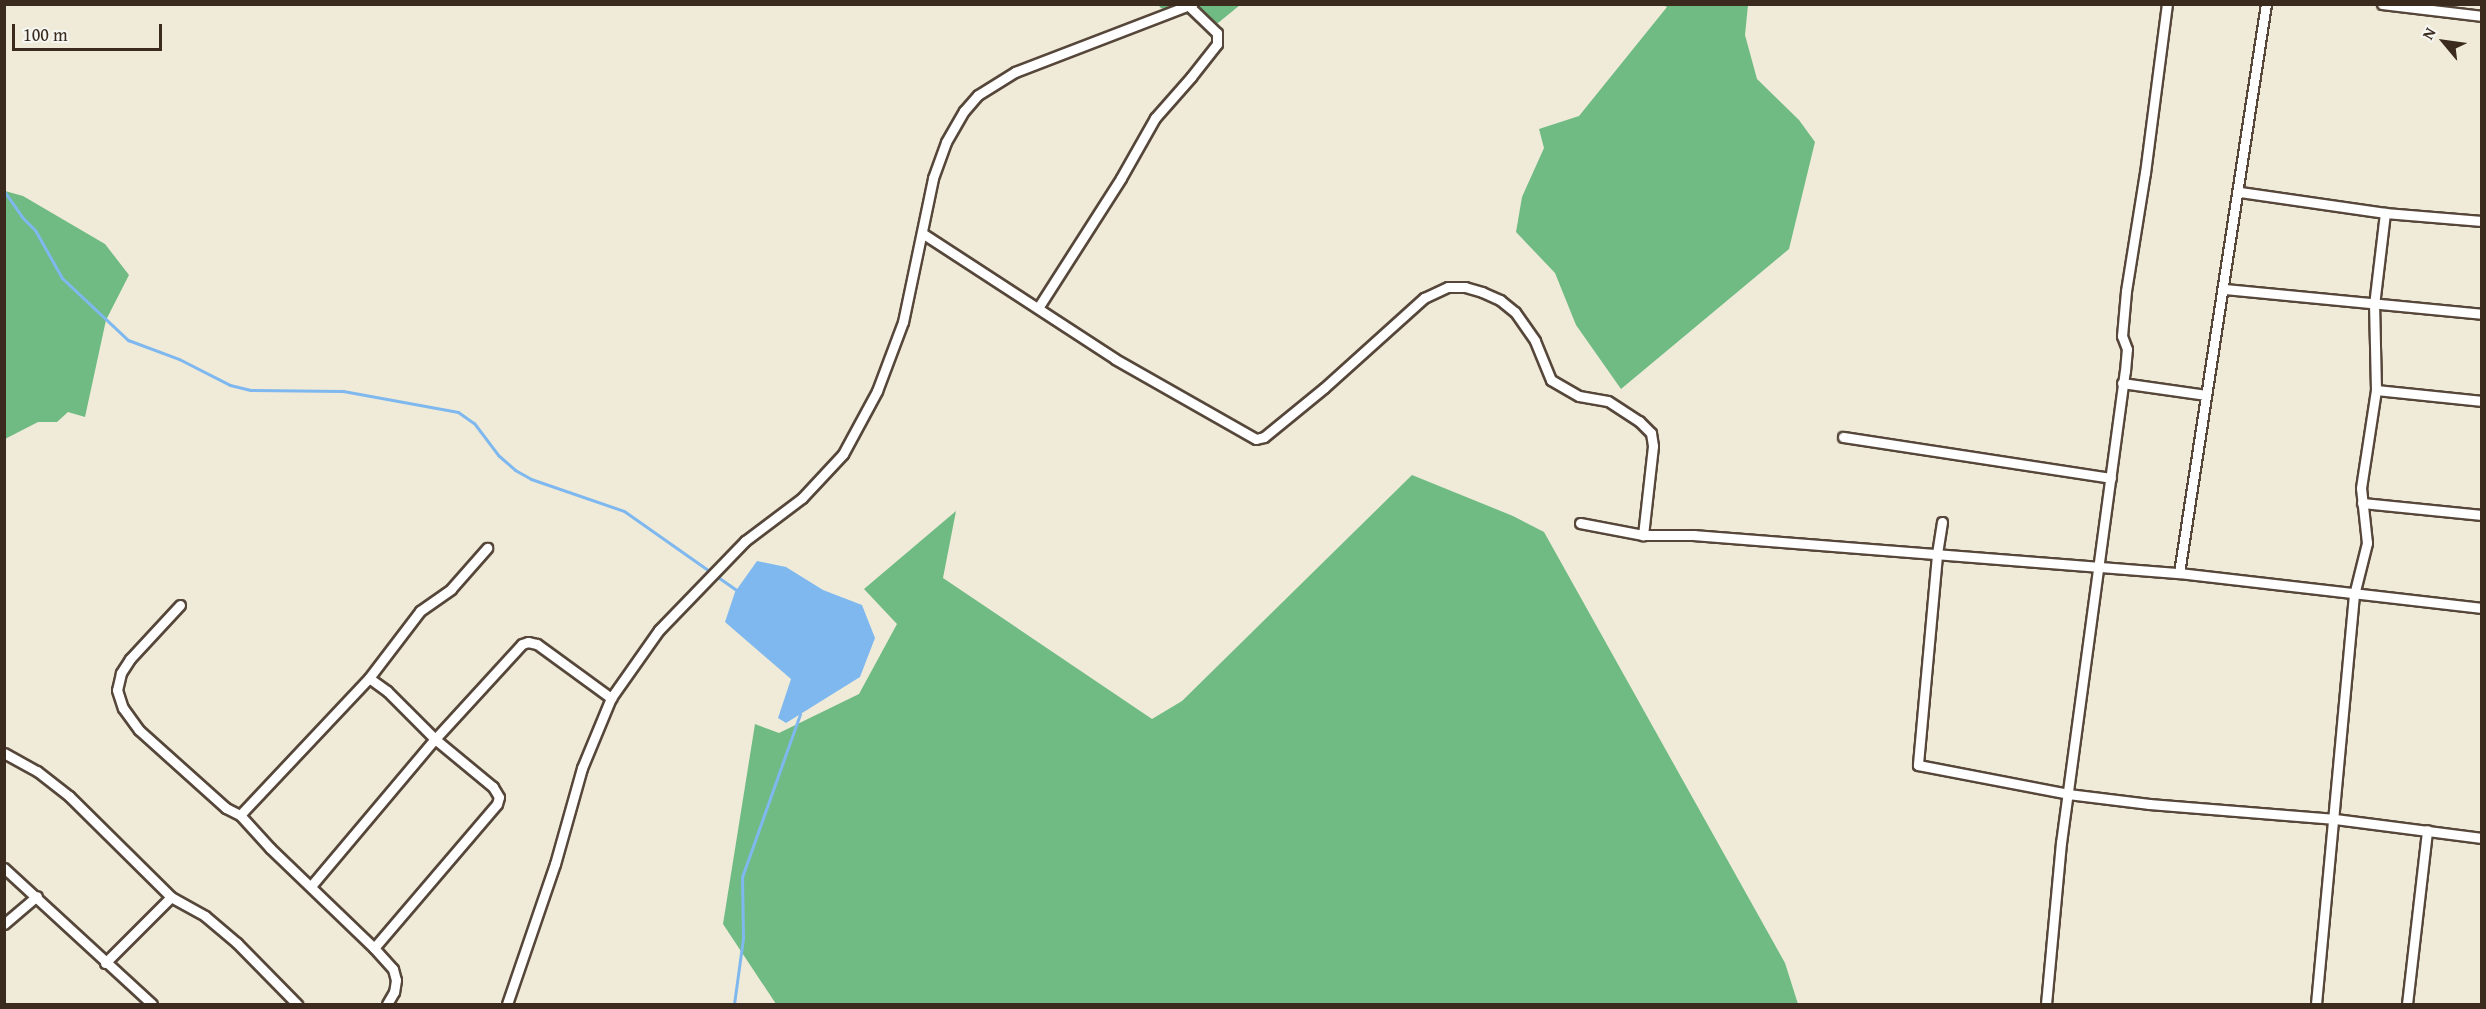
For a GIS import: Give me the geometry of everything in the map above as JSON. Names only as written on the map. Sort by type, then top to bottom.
[{"type":"street","points":[[2046,1005],[2068,794],[2127,349],[2122,336],[2126,291],[2145,173],[2167,4]]},
{"type":"street","points":[[2179,573],[2240,192],[2266,4]]},
{"type":"street","points":[[2382,4],[2481,16]]},
{"type":"street","points":[[507,1005],[555,864],[582,768],[610,698],[659,630],[745,541],[802,498],[843,454],[877,391],[903,322],[933,178],[946,142],[964,111],[978,95],[1015,72],[1190,5],[1217,33],[1217,44],[1155,118],[1121,178],[1038,309]]},
{"type":"street","points":[[2240,192],[2385,213],[2481,222]]},
{"type":"street","points":[[2316,1005],[2354,595],[2367,543],[2361,488],[2376,390],[2374,305],[2385,213]]},
{"type":"street","points":[[922,233],[1115,359],[1256,439],[1264,437],[1324,388],[1424,298],[1448,286],[1465,287],[1482,292],[1500,300],[1515,312],[1534,341],[1551,380],[1579,396],[1608,401],[1639,421],[1651,433],[1653,446],[1643,535]]},
{"type":"street","points":[[2224,289],[2481,314]]},
{"type":"street","points":[[2122,383],[2206,395]]},
{"type":"street","points":[[2376,390],[2481,401]]},
{"type":"street","points":[[1843,437],[2110,478]]},
{"type":"street","points":[[2362,503],[2481,516]]},
{"type":"street","points":[[1942,522],[1918,765],[2068,794],[2149,804],[2335,819],[2481,838]]},
{"type":"street","points":[[1580,523],[1643,535],[1694,535],[2179,573],[2481,608]]},
{"type":"street","points":[[240,815],[369,678],[420,611],[451,589],[487,548]]},
{"type":"street","points":[[180,605],[130,659],[121,673],[117,690],[123,708],[139,730],[226,808],[240,815],[393,969],[396,980],[394,992],[387,1005]]},
{"type":"street","points":[[311,886],[435,739],[522,644],[528,642],[537,644],[610,698]]},
{"type":"street","points":[[369,678],[387,691],[435,739],[493,787],[499,796],[497,804],[374,948]]},
{"type":"street","points":[[4,753],[37,771],[69,796],[171,897],[205,916],[237,943],[297,1005]]},
{"type":"street","points":[[2407,1005],[2427,830]]},
{"type":"street","points":[[4,868],[37,896],[105,963],[152,1005]]},
{"type":"street","points":[[4,924],[37,896]]},
{"type":"street","points":[[105,963],[171,897]]},
{"type":"green space","points":[[1158,5],[1240,5],[1218,23],[1161,8]]},
{"type":"green space","points":[[1663,5],[1748,5],[1745,35],[1757,79],[1799,120],[1815,142],[1789,249],[1621,389],[1576,325],[1555,273],[1516,232],[1522,197],[1544,148],[1539,129],[1579,116],[1667,7]]},
{"type":"green space","points":[[5,191],[23,196],[105,244],[129,275],[106,320],[85,417],[68,412],[57,422],[38,422],[5,439]]},
{"type":"green space","points":[[1412,475],[1513,516],[1544,532],[1785,963],[1798,1004],[776,1004],[723,924],[755,724],[779,733],[859,694],[897,624],[864,589],[956,511],[943,578],[1152,719],[1182,701]]},
{"type":"water","points":[[757,561],[786,567],[823,590],[862,605],[875,638],[860,677],[786,723],[778,718],[791,679],[725,622],[735,592]]},
{"type":"waterway","points":[[4,191],[22,217],[35,230],[62,278],[128,340],[179,359],[230,385],[250,390],[343,391],[458,412],[474,423],[498,455],[515,470],[531,479],[624,511],[738,591]]},
{"type":"waterway","points":[[734,1004],[743,938],[742,877],[800,714]]}]
